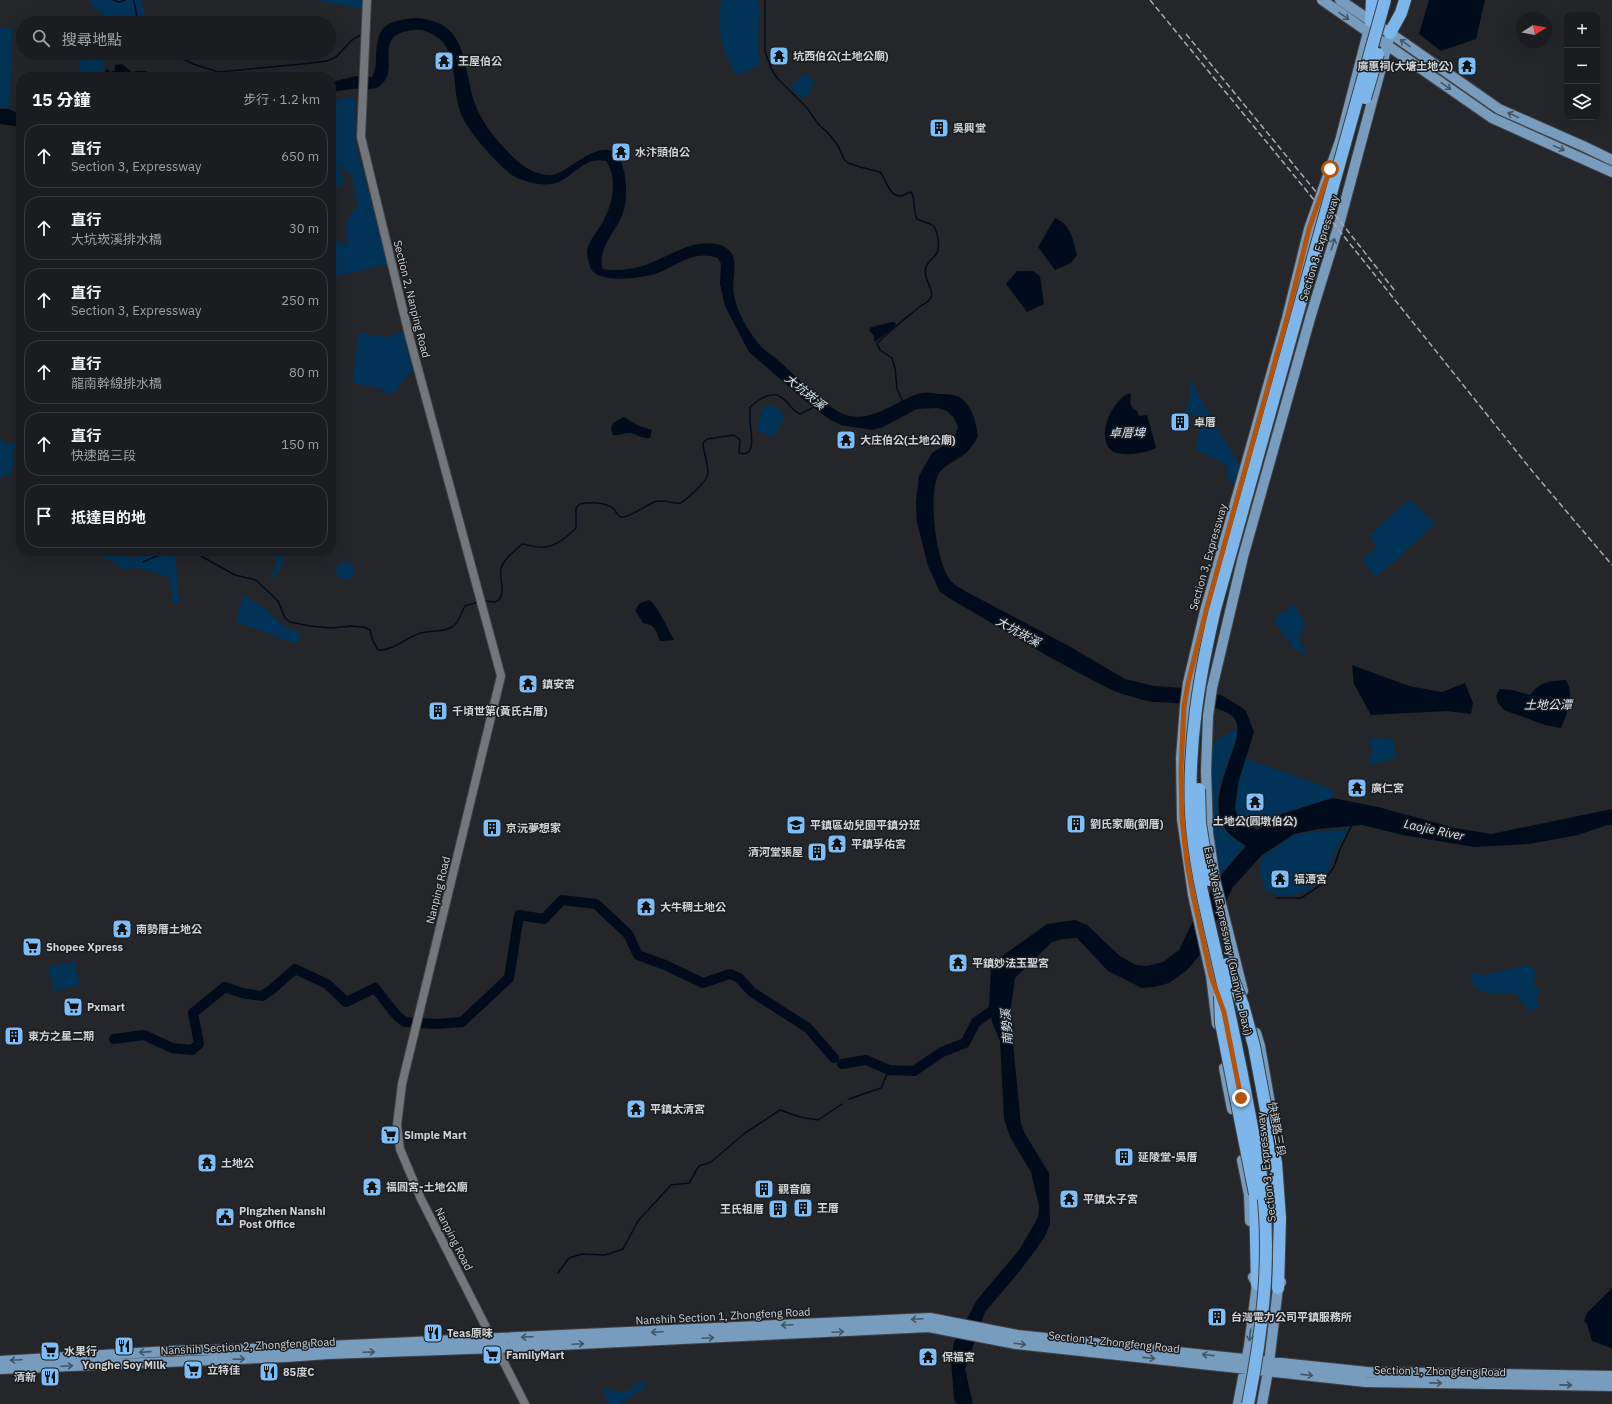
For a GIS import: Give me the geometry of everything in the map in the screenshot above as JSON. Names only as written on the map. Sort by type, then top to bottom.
[{"type":"highway","points":[[1369,27],[1372,0]]},
{"type":"highway","name":"East-West Expressway (Guanyin - Daxi)","points":[[1255,1404],[1266,1342],[1269,1310],[1270,1218],[1266,1163],[1223,966],[1196,857],[1191,814],[1191,745],[1197,692],[1215,609],[1385,0]]},
{"type":"highway","name":"East-West Expressway (Guanyin - Daxi)","points":[[1248,1404],[1264,1305],[1265,1212],[1259,1159],[1223,966],[1200,823],[1199,746],[1202,712],[1211,660],[1230,584],[1393,0]]},
{"type":"highway","points":[[1390,32],[1405,0]]},
{"type":"highway","points":[[1223,966],[1221,1023],[1254,1194],[1257,1284]]},
{"type":"highway","points":[[1223,966],[1243,1005],[1254,1046],[1276,1163],[1280,1218],[1278,1288]]},
{"type":"main road","points":[[1322,0],[1369,27],[1390,32],[1499,109],[1612,160]]},
{"type":"main road","points":[[1340,0],[1387,45],[1492,118],[1612,172]]},
{"type":"main road","name":"Section 3, Expressway","points":[[1238,1404],[1246,1363],[1257,1284],[1253,1279],[1249,1195],[1214,1011],[1211,976],[1187,862],[1182,819],[1181,758],[1184,706],[1188,683],[1206,611],[1287,318],[1309,229],[1340,141],[1377,0]]},
{"type":"main road","name":"Section 3, Expressway","points":[[1262,1404],[1269,1366],[1278,1288],[1283,1278],[1284,1225],[1281,1177],[1262,1078],[1260,1046],[1238,975],[1215,880],[1208,834],[1206,771],[1208,716],[1212,688],[1243,557],[1311,316],[1340,220],[1399,0]]},
{"type":"main road","name":"Nanshih Section 1, Zhongfeng Road","points":[[497,1348],[879,1325],[930,1318],[954,1327]]},
{"type":"main road","name":"Nanshih Section 1, Zhongfeng Road","points":[[492,1338],[879,1325]]},
{"type":"main road","name":"Section 1, Zhongfeng Road","points":[[954,1327],[982,1333],[1016,1344],[1269,1366],[1612,1386]]},
{"type":"main road","name":"Nanshih Section 2, Zhongfeng Road","points":[[0,1361],[170,1351],[286,1348],[492,1338]]},
{"type":"main road","name":"Nanshih Section 2, Zhongfeng Road","points":[[0,1369],[497,1348]]},
{"type":"main road","name":"Section 1, Zhongfeng Road","points":[[1474,1379],[1612,1376]]},
{"type":"street","name":"Section 2, Nanping Road","points":[[367,0],[361,137],[410,339],[501,676],[476,783]]},
{"type":"street","name":"Nanping Road","points":[[476,783],[402,1084],[397,1125],[400,1149],[421,1199],[525,1404]]},
{"type":"street","points":[[1211,976],[1224,1012],[1260,1199],[1261,1274],[1257,1284]]},
{"type":"street","points":[[1228,1088],[1262,1078]]},
{"type":"shaded area","points":[[89,0],[141,0],[145,16],[104,16],[93,7]]},
{"type":"shaded area","points":[[316,0],[363,0],[363,9]]},
{"type":"shaded area","points":[[721,0],[757,0],[759,6],[758,51],[761,64],[736,76],[721,40]]},
{"type":"shaded area","points":[[0,27],[13,29],[9,108],[0,108]]},
{"type":"shaded area","points":[[80,60],[104,60],[102,72],[79,72]]},
{"type":"shaded area","points":[[803,74],[812,78],[813,85],[803,100],[790,87]]},
{"type":"shaded area","points":[[355,98],[355,141],[388,264],[336,277],[336,237],[338,242],[347,244],[346,222],[358,205],[352,177],[340,163],[344,186],[336,187],[336,99]]},
{"type":"shaded area","points":[[404,332],[414,371],[410,373],[394,393],[385,394],[380,388],[353,383],[358,333],[385,337]]},
{"type":"shaded area","points":[[1189,376],[1221,435],[1240,466],[1237,485],[1228,480],[1228,470],[1225,464],[1195,450],[1201,426],[1201,418],[1185,412],[1190,399]]},
{"type":"shaded area","points":[[771,405],[777,408],[785,418],[773,437],[757,430],[761,411],[766,406]]},
{"type":"shaded area","points":[[0,438],[6,444],[16,444],[12,455],[14,464],[11,469],[11,474],[0,477]]},
{"type":"shaded area","points":[[1409,499],[1435,524],[1376,578],[1362,559],[1377,547],[1369,536]]},
{"type":"shaded area","points":[[102,556],[127,556],[136,559],[137,556],[175,556],[179,601],[173,605],[169,577],[135,567],[125,570]]},
{"type":"shaded area","points":[[276,556],[284,556],[284,560],[280,568],[270,581],[271,575],[276,567]]},
{"type":"shaded area","points":[[341,562],[349,562],[354,567],[352,578],[349,580],[341,580],[336,575],[336,567]]},
{"type":"shaded area","points":[[243,595],[267,610],[284,626],[301,633],[297,644],[236,622]]},
{"type":"shaded area","points":[[1294,605],[1304,624],[1299,638],[1306,654],[1294,649],[1273,620]]},
{"type":"shaded area","points":[[1238,727],[1235,742],[1220,783],[1218,809],[1219,818],[1222,825],[1227,832],[1244,846],[1217,879],[1210,794],[1212,743]]},
{"type":"shaded area","points":[[1370,738],[1393,739],[1396,758],[1369,765],[1371,751]]},
{"type":"shaded area","points":[[1245,759],[1300,777],[1333,790],[1332,798],[1279,814],[1265,822],[1252,826],[1240,820],[1235,809]]},
{"type":"shaded area","points":[[1347,830],[1344,838],[1336,849],[1329,869],[1324,877],[1310,889],[1301,893],[1283,896],[1266,890],[1260,873],[1260,864],[1263,856],[1294,835],[1318,831]]},
{"type":"shaded area","points":[[74,961],[80,985],[54,991],[48,967]]},
{"type":"shaded area","points":[[1529,965],[1537,972],[1533,982],[1541,993],[1536,995],[1539,1006],[1529,1012],[1516,994],[1488,993],[1483,991],[1477,988],[1469,974],[1479,974],[1479,976]]},
{"type":"shaded area","points":[[643,1381],[646,1387],[619,1404],[608,1404],[602,1386],[623,1392]]},
{"type":"water","points":[[1429,0],[1485,0],[1476,39],[1441,51],[1419,34]]},
{"type":"water","points":[[414,18],[432,21],[445,27],[454,36],[460,47],[475,104],[481,118],[500,143],[523,166],[540,174],[552,175],[559,173],[595,152],[604,150],[612,151],[620,158],[626,181],[625,203],[620,220],[608,240],[602,254],[603,269],[621,270],[639,267],[696,244],[716,244],[725,247],[733,258],[733,288],[735,301],[750,332],[762,348],[834,409],[851,416],[861,417],[871,415],[918,394],[925,393],[954,395],[965,402],[972,412],[978,437],[967,452],[946,466],[940,472],[935,485],[934,512],[937,542],[948,577],[965,591],[1067,645],[1125,679],[1154,686],[1184,688],[1221,695],[1246,711],[1254,732],[1238,783],[1235,809],[1240,821],[1258,830],[1279,815],[1332,798],[1378,807],[1455,828],[1491,834],[1612,809],[1612,825],[1607,825],[1578,835],[1529,844],[1474,847],[1403,835],[1362,825],[1318,829],[1294,834],[1262,855],[1233,887],[1199,956],[1187,970],[1169,983],[1154,987],[1142,988],[1108,971],[1077,938],[1063,939],[1052,942],[1015,978],[1010,1014],[1021,1124],[1025,1134],[1049,1173],[1050,1224],[1045,1236],[1037,1248],[985,1312],[965,1369],[973,1404],[956,1404],[954,1398],[951,1361],[954,1342],[977,1300],[1019,1250],[1038,1217],[1039,1206],[1031,1172],[1010,1137],[1004,1119],[1000,1041],[992,1022],[989,1007],[991,968],[1001,957],[1047,924],[1075,920],[1087,925],[1120,956],[1136,965],[1147,966],[1163,962],[1179,950],[1192,923],[1222,874],[1246,846],[1227,831],[1220,817],[1219,801],[1221,785],[1236,739],[1237,727],[1234,718],[1228,713],[1219,709],[1196,705],[1150,702],[1112,690],[1050,657],[940,592],[928,566],[917,522],[916,502],[919,476],[932,453],[952,440],[955,436],[958,427],[954,418],[947,411],[937,408],[917,409],[883,427],[873,430],[841,425],[829,419],[810,405],[749,352],[725,306],[720,284],[721,264],[718,258],[709,256],[693,257],[663,271],[641,277],[621,279],[603,277],[596,274],[590,267],[587,252],[591,241],[605,218],[611,202],[613,185],[612,176],[606,161],[599,160],[587,163],[561,181],[553,184],[533,183],[520,179],[506,171],[486,149],[464,120],[457,99],[452,62],[443,42],[434,35],[429,32],[417,30],[401,33],[393,38],[389,45],[388,70],[386,78],[381,85],[371,89],[352,89],[336,91],[336,81],[356,76],[372,77],[376,66],[377,45],[381,31],[396,21]]},
{"type":"water","points":[[122,64],[132,72],[111,72],[115,70],[115,65]]},
{"type":"water","points":[[138,71],[147,72],[132,72]]},
{"type":"water","points":[[0,109],[8,109],[16,112],[16,126],[0,124]]},
{"type":"water","points":[[1055,218],[1065,224],[1068,228],[1077,255],[1071,263],[1055,270],[1038,247]]},
{"type":"water","points":[[1017,271],[1033,271],[1040,276],[1044,304],[1027,312],[1006,284]]},
{"type":"water","points":[[895,322],[896,325],[875,342],[874,336],[869,330],[871,327]]},
{"type":"water","name":"卓厝埤","points":[[1129,393],[1131,395],[1130,403],[1133,409],[1137,411],[1139,416],[1147,415],[1156,448],[1145,452],[1124,454],[1113,451],[1109,448],[1106,441],[1106,425],[1118,402]]},
{"type":"water","points":[[624,417],[637,425],[652,430],[650,438],[644,438],[630,433],[613,435],[611,429],[613,423]]},
{"type":"water","points":[[649,600],[656,607],[674,640],[660,641],[655,629],[651,625],[643,623],[635,610],[640,603]]},
{"type":"water","points":[[1352,665],[1409,686],[1442,692],[1465,683],[1473,703],[1471,714],[1447,711],[1371,715],[1354,684]]},
{"type":"water","name":"土地公潭","points":[[1566,680],[1569,686],[1570,698],[1568,711],[1561,728],[1545,725],[1504,710],[1498,703],[1496,696],[1500,689],[1512,690],[1530,695],[1542,684]]},
{"type":"water","points":[[1612,1288],[1611,1348],[1592,1341],[1587,1324],[1584,1321],[1587,1313]]},
{"type":"waterway","points":[[113,0],[119,2],[125,0]]},
{"type":"waterway","points":[[134,0],[137,16]]},
{"type":"waterway","points":[[765,0],[765,52],[777,78],[807,108],[819,125],[837,144],[844,159],[848,163],[880,172],[890,190],[896,195],[902,196],[911,192],[917,219],[930,224],[936,230],[938,250],[936,255],[928,263],[925,270],[932,296],[927,302],[883,337],[877,344],[880,350],[892,358],[895,368],[897,389],[903,402]]},
{"type":"waterway","points":[[336,57],[352,40],[362,34]]},
{"type":"waterway","points":[[185,60],[218,72]]},
{"type":"waterway","points":[[218,72],[329,60]]},
{"type":"waterway","name":"大坑崁溪","points":[[484,601],[495,602],[499,600],[502,592],[502,565],[522,544],[539,547],[553,545],[562,540],[576,528],[576,508],[580,504],[592,503],[609,506],[613,508],[618,515],[624,517],[658,501],[681,503],[697,490],[707,477],[708,470],[703,443],[707,439],[734,435],[740,440],[739,453],[745,454],[749,452],[752,442],[750,407],[769,395],[777,395],[781,397],[800,414],[814,407]]},
{"type":"waterway","points":[[143,562],[157,556]]},
{"type":"waterway","points":[[201,556],[235,575],[256,580],[278,601],[285,618],[290,622],[331,628],[351,626],[364,627],[370,630],[373,641],[378,650],[384,650],[395,646],[410,637],[421,633],[448,629],[452,627],[460,618],[465,606],[478,602]]},
{"type":"waterway","points":[[1277,898],[1301,898],[1321,885],[1334,867],[1340,849],[1352,825]]},
{"type":"waterway","points":[[114,1039],[144,1035],[172,1048],[192,1050],[199,1044],[193,1013],[225,987],[242,993],[262,996],[295,969],[327,984],[346,1002],[375,988],[397,1016],[405,1022],[436,1024],[462,1022],[509,978],[519,915],[544,919],[562,900],[596,904],[628,934],[638,955],[665,965],[703,983],[730,974],[739,978],[752,992],[808,1028],[834,1058]]},
{"type":"waterway","name":"南勢溪","points":[[842,1064],[866,1060],[889,1070],[914,1071],[942,1052],[965,1043],[976,1022],[995,1009],[1001,1008]]},
{"type":"waterway","points":[[849,1099],[881,1088],[889,1070]]},
{"type":"waterway","points":[[558,1273],[569,1258],[582,1254],[605,1255],[623,1249],[638,1221],[671,1185],[689,1183],[699,1166],[711,1162],[745,1133],[780,1110],[800,1117],[818,1120],[842,1104]]},
{"type":"railway","points":[[1150,0],[1338,229],[1533,472],[1612,565]]},
{"type":"railway","points":[[1186,34],[1340,221],[1395,291]]},
{"type":"place","name":"坑西伯公(土地公廟)","points":[[779,56]]},
{"type":"place","name":"王屋伯公","points":[[444,61]]},
{"type":"place","name":"廣惠祠(大塘土地公)","points":[[1467,66]]},
{"type":"place","name":"吳興堂","points":[[939,128]]},
{"type":"place","name":"水汴頭伯公","points":[[621,152]]},
{"type":"place","name":"卓厝","points":[[1180,422]]},
{"type":"place","name":"大庄伯公(土地公廟)","points":[[846,440]]},
{"type":"place","name":"鎮安宮","points":[[528,684]]},
{"type":"place","name":"千頃世第(黃氏古厝)","points":[[438,711]]},
{"type":"place","name":"廣仁宮","points":[[1357,788]]},
{"type":"place","name":"土地公(圓墩伯公)","points":[[1255,802]]},
{"type":"place","name":"劉氏家廟(劉厝)","points":[[1076,824]]},
{"type":"place","name":"平鎮區幼兒園平鎮分班","points":[[796,825]]},
{"type":"place","name":"京沅夢想家","points":[[492,828]]},
{"type":"place","name":"平鎮孚佑宮","points":[[837,844]]},
{"type":"place","name":"清河堂張屋","points":[[817,852]]},
{"type":"place","name":"福潭宮","points":[[1280,879]]},
{"type":"place","name":"大牛稠土地公","points":[[646,907]]},
{"type":"place","name":"南勢厝土地公","points":[[122,929]]},
{"type":"place","name":"Shopee Xpress","points":[[32,947]]},
{"type":"place","name":"平鎮妙法玉聖宮","points":[[958,963]]},
{"type":"place","name":"Pxmart","points":[[73,1007]]},
{"type":"place","name":"東方之星二期","points":[[14,1036]]},
{"type":"place","name":"平鎮太清宮","points":[[636,1109]]},
{"type":"place","name":"Simple Mart","points":[[390,1135]]},
{"type":"place","name":"延陵堂-吳厝","points":[[1124,1157]]},
{"type":"place","name":"土地公","points":[[207,1163]]},
{"type":"place","name":"福圓宮-土地公廟","points":[[372,1187]]},
{"type":"place","name":"觀音廳","points":[[764,1189]]},
{"type":"place","name":"平鎮太子宮","points":[[1069,1199]]},
{"type":"place","name":"王厝","points":[[803,1208]]},
{"type":"place","name":"王氏祖厝","points":[[778,1209]]},
{"type":"place","name":"Pingzhen Nanshi Post Office","points":[[225,1217]]},
{"type":"place","name":"台灣電力公司平鎮服務所","points":[[1217,1317]]},
{"type":"place","name":"Teas原味","points":[[433,1333]]},
{"type":"place","name":"Yonghe Soy Milk","points":[[124,1346]]},
{"type":"place","name":"水果行","points":[[50,1351]]},
{"type":"place","name":"FamilyMart","points":[[492,1355]]},
{"type":"place","name":"保福宮","points":[[928,1357]]},
{"type":"place","name":"立特佳","points":[[193,1370]]},
{"type":"place","name":"85度C","points":[[269,1372]]},
{"type":"place","name":"清新","points":[[50,1377]]},
{"type":"route","points":[[1241,1098],[1224,1012],[1211,976],[1187,862],[1182,819],[1181,769],[1184,706],[1188,683],[1206,611],[1287,318],[1309,229],[1330,169]]},
{"type":"water label","name":"Laojie River","points":[[1434,830]]}]
